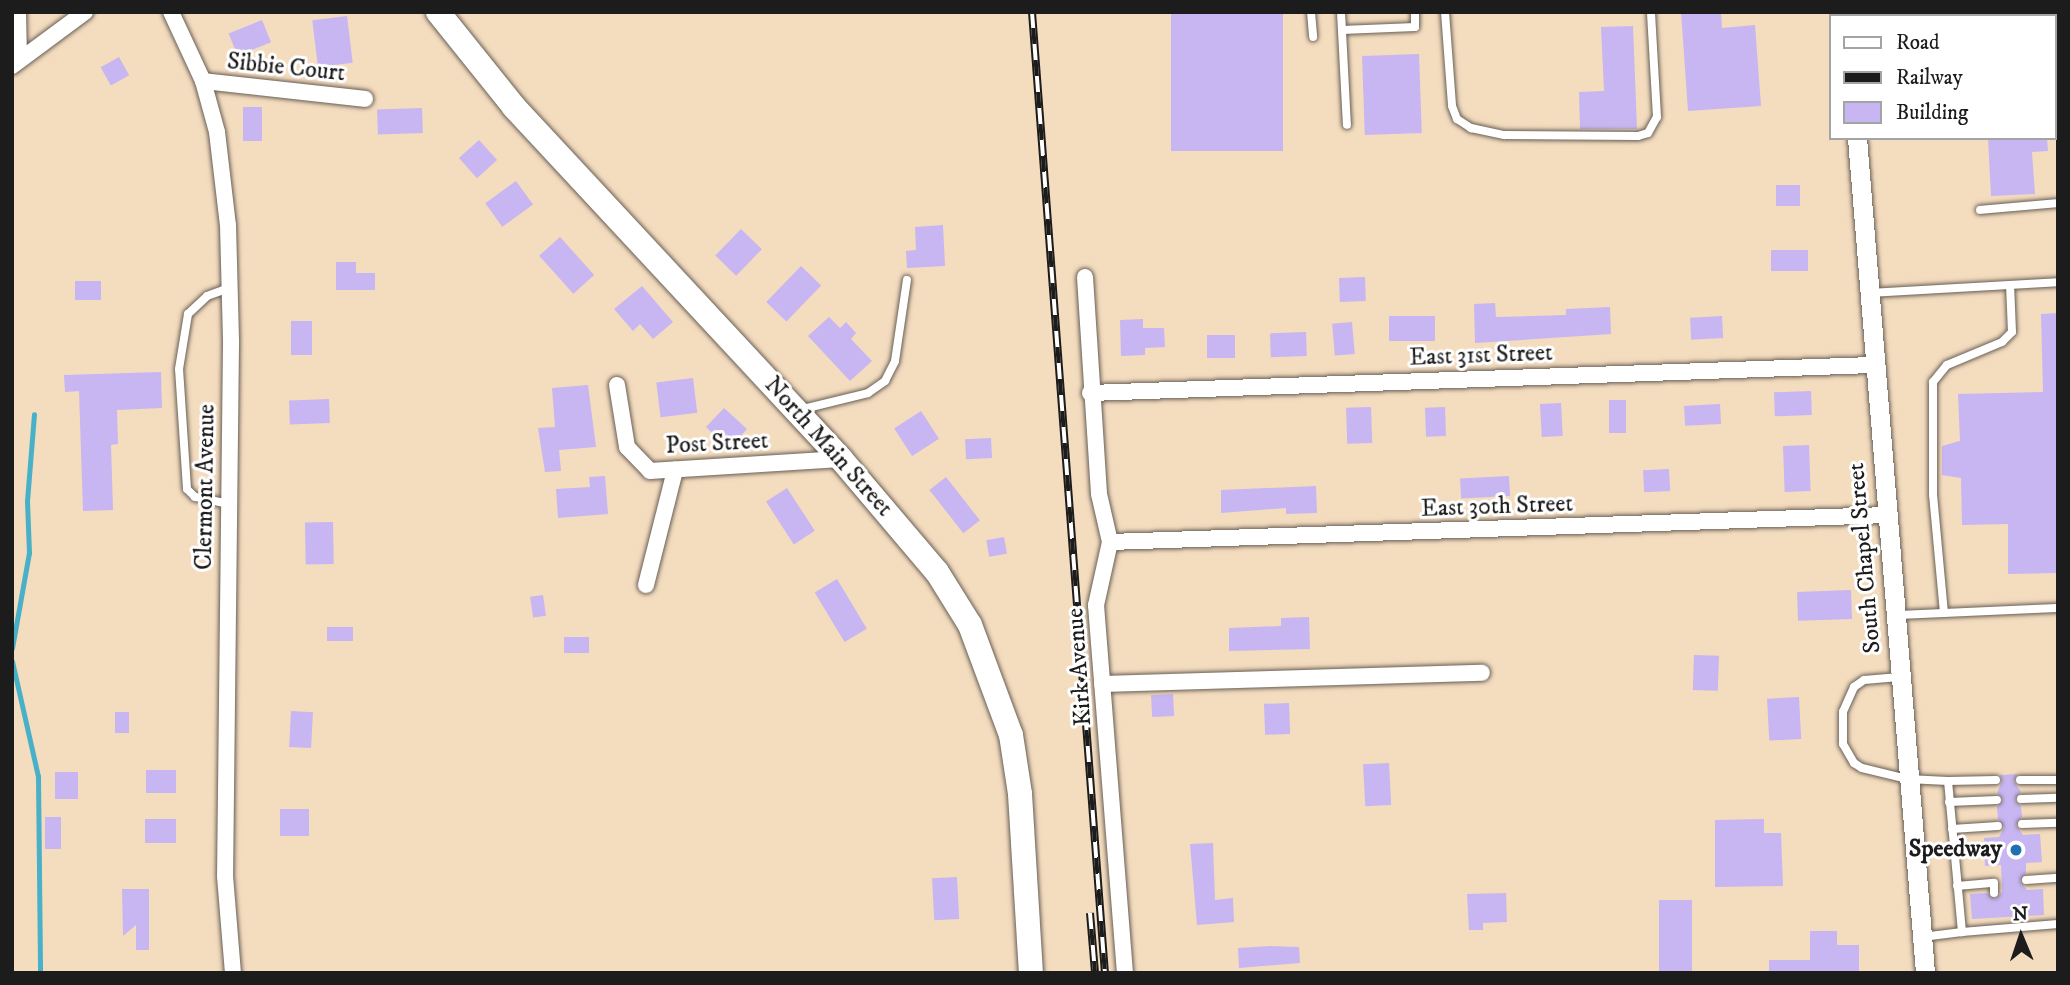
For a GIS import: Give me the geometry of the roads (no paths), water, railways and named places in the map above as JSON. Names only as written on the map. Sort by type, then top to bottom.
[{"type":"main road","name":"North Main Street","points":[[438,12],[514,107],[841,459],[937,572],[970,625],[991,675],[1011,735],[1020,794],[1031,973]]},
{"type":"street","points":[[16,63],[18,12]]},
{"type":"street","points":[[16,63],[85,12]]},
{"type":"street","name":"Clermont Avenue","points":[[171,12],[203,81],[225,176],[230,288],[225,876],[233,973]]},
{"type":"street","name":"Sibbie Court","points":[[203,81],[365,99]]},
{"type":"street","name":"South Chapel Street","points":[[1857,140],[1873,365],[1924,973]]},
{"type":"street","name":"Kirk Avenue","points":[[1085,277],[1098,494],[1110,542],[1096,605],[1125,973]]},
{"type":"street","name":"East 31st Street","points":[[1090,393],[1873,365]]},
{"type":"street","name":"Post Street","points":[[617,385],[627,447],[636,461],[650,471],[841,459]]},
{"type":"street","points":[[646,585],[675,470]]},
{"type":"street","name":"East 30th Street","points":[[1110,542],[1887,515]]},
{"type":"street","points":[[1102,684],[1482,673]]},
{"type":"lane","points":[[1311,12],[1312,37]]},
{"type":"lane","points":[[1341,12],[1347,125]]},
{"type":"lane","points":[[1342,30],[1415,27],[1415,12]]},
{"type":"lane","points":[[1445,12],[1452,106],[1457,119],[1471,128],[1504,135],[1624,136],[1648,133],[1657,117],[1651,12]]},
{"type":"lane","points":[[1980,210],[2058,203]]},
{"type":"lane","points":[[796,411],[868,393],[885,381],[895,361],[907,280]]},
{"type":"lane","points":[[1868,293],[2058,282]]},
{"type":"lane","points":[[1944,613],[1933,495],[1933,382],[1947,365],[2003,342],[2012,332],[2010,285]]},
{"type":"lane","points":[[229,504],[195,497],[187,489],[179,369],[188,314],[207,296],[230,288]]},
{"type":"lane","points":[[1894,615],[2058,608]]},
{"type":"lane","points":[[1899,677],[1864,680],[1854,687],[1843,712],[1843,744],[1854,764],[1907,779],[1996,780]]},
{"type":"lane","points":[[1948,780],[1962,932]]},
{"type":"lane","points":[[2020,780],[2058,780]]},
{"type":"lane","points":[[2021,799],[2058,798]]},
{"type":"lane","points":[[1949,802],[1997,800]]},
{"type":"lane","points":[[2022,824],[2058,823]]},
{"type":"lane","points":[[1952,829],[1998,826]]},
{"type":"lane","points":[[2026,880],[2058,878]]},
{"type":"lane","points":[[1958,886],[1998,883],[1994,893]]},
{"type":"lane","points":[[1922,937],[1962,932],[1997,922],[2024,920],[2058,924]]},
{"type":"waterway","points":[[12,648],[29,553],[27,501],[34,414]]},
{"type":"waterway","points":[[12,661],[38,776],[40,973]]},
{"type":"railway","points":[[1032,12],[1105,973]]},
{"type":"railway","points":[[1090,913],[1095,973]]},
{"type":"place","name":"Speedway","points":[[2016,850]]}]
